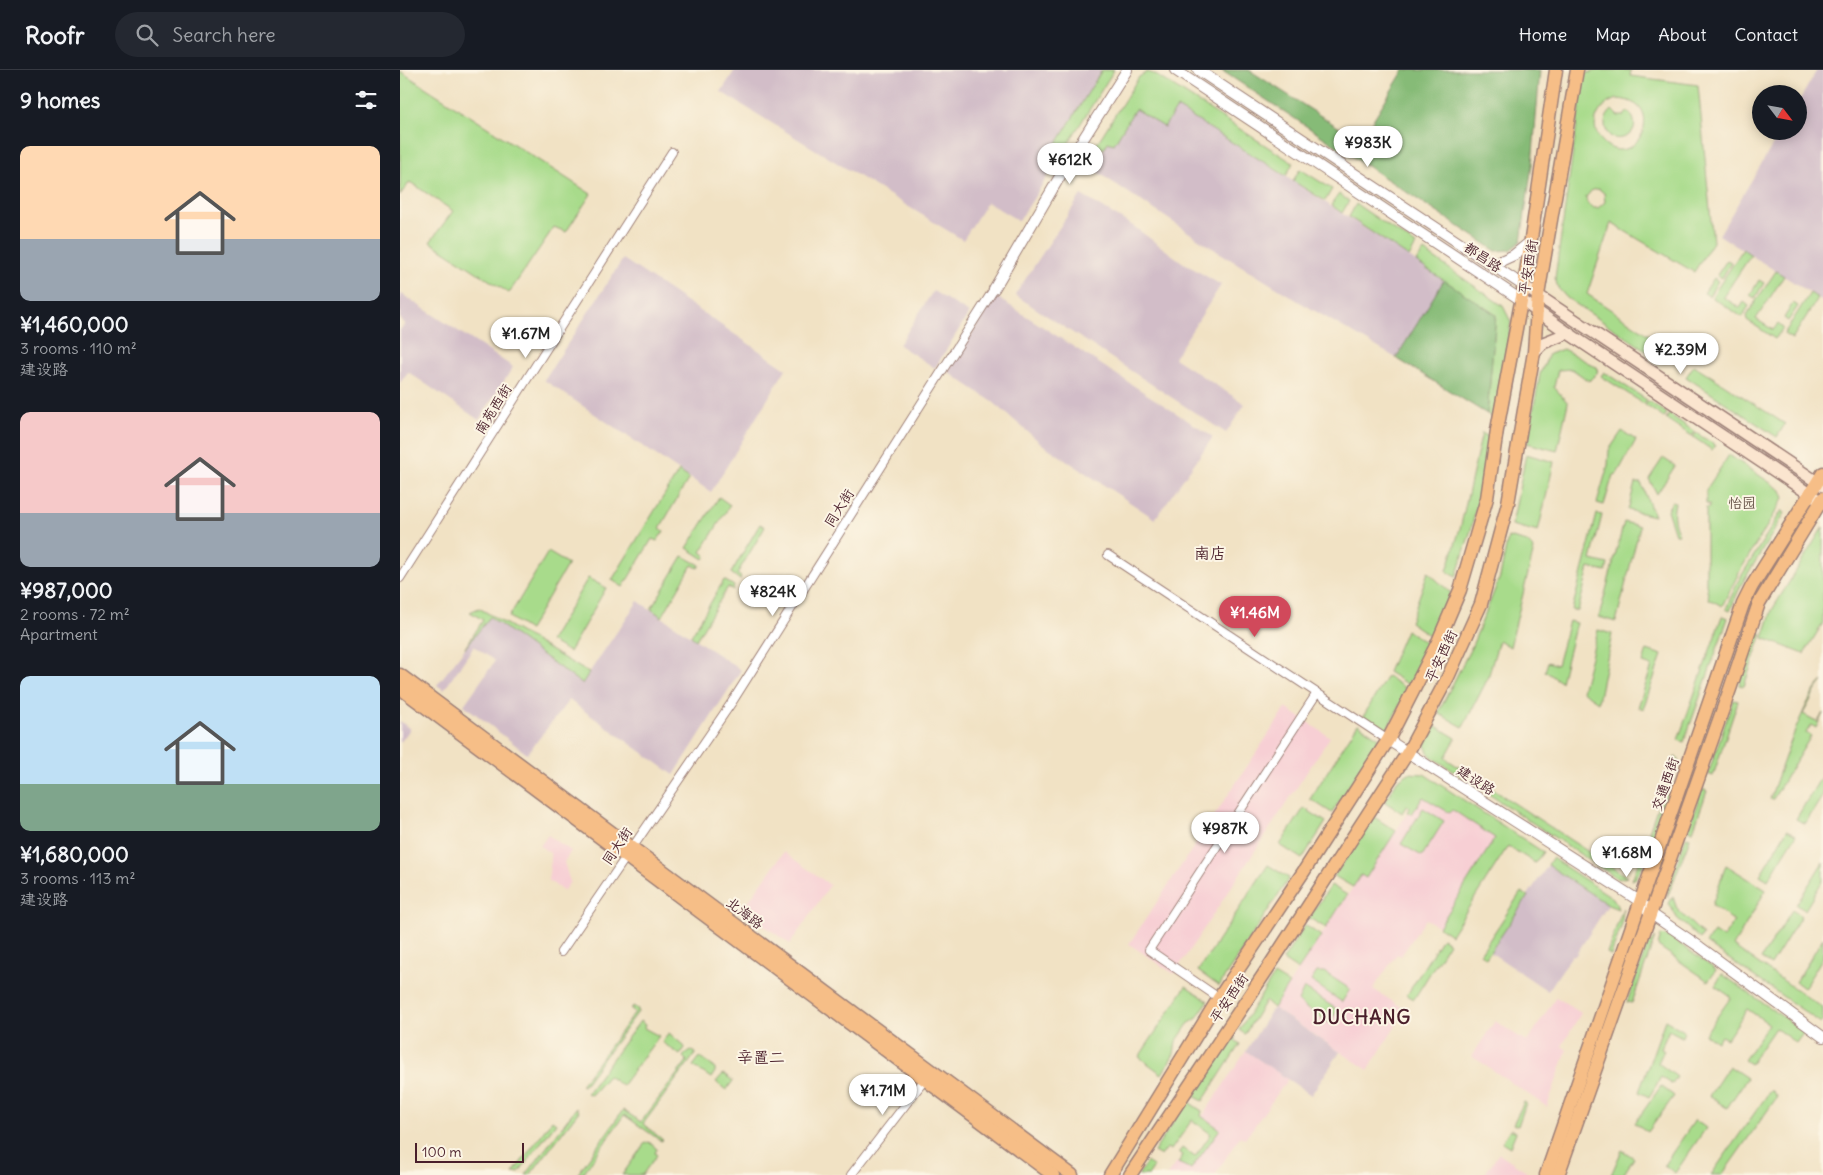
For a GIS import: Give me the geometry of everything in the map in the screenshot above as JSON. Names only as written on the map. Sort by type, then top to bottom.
[{"type":"main road","name":"平安西街","points":[[1110,1175],[1219,998],[1304,871],[1388,740],[1437,644],[1460,590],[1487,498],[1497,430],[1522,300],[1556,70]]},
{"type":"main road","name":"平安西街","points":[[1130,1175],[1272,962],[1408,752],[1448,677],[1481,604],[1508,503],[1534,352],[1538,295],[1576,70]]},
{"type":"main road","name":"都昌路","points":[[1524,286],[1821,480]]},
{"type":"main road","name":"都昌路","points":[[1522,300],[1568,333],[1819,499]]},
{"type":"main road","points":[[1534,352],[1543,343],[1568,333]]},
{"type":"main road","name":"交通西街","points":[[1558,1175],[1756,608],[1819,499],[1821,480]]},
{"type":"main road","name":"交通西街","points":[[1546,1175],[1743,604],[1752,586],[1819,499]]},
{"type":"main road","name":"北海路","points":[[400,675],[629,852]]},
{"type":"main road","name":"北海路","points":[[400,688],[629,852],[929,1075],[1072,1175]]},
{"type":"main road","name":"北海路","points":[[929,1075],[1052,1175]]},
{"type":"street","name":"同大街","points":[[561,952],[732,702],[994,290],[1066,166],[1127,70]]},
{"type":"street","name":"都昌路","points":[[1175,70],[1522,300]]},
{"type":"street","name":"都昌路","points":[[1198,70],[1524,286]]},
{"type":"street","name":"南苑西街","points":[[400,578],[672,152]]},
{"type":"street","points":[[1492,265],[1514,255],[1530,242]]},
{"type":"street","name":"建设路","points":[[1108,555],[1388,740],[1640,902],[1650,913],[1708,952],[1823,1037]]},
{"type":"street","points":[[1219,998],[1149,950],[1317,693]]},
{"type":"street","points":[[851,1175],[929,1075]]},
{"type":"shaded area","points":[[735,70],[1102,70],[1043,166],[1051,171],[1019,221],[987,202],[963,240],[721,92]]},
{"type":"shaded area","points":[[1817,70],[1823,70],[1823,301],[1719,235],[1776,140],[1808,140],[1808,86]]},
{"type":"shaded area","points":[[1146,88],[1444,280],[1396,358],[1217,251],[1091,168]]},
{"type":"shaded area","points":[[1081,195],[1133,226],[1182,262],[1221,285],[1174,358],[1245,404],[1226,433],[1015,295]]},
{"type":"shaded area","points":[[623,259],[786,369],[711,492],[544,380]]},
{"type":"shaded area","points":[[933,291],[969,313],[935,368],[899,345]]},
{"type":"shaded area","points":[[400,293],[513,367],[479,420],[408,372],[400,383],[400,330],[405,324],[400,318]]},
{"type":"shaded area","points":[[995,296],[1213,437],[1155,519],[1042,444],[993,402],[948,372]]},
{"type":"shaded area","points":[[638,601],[741,670],[674,775],[569,700],[527,754],[464,705],[495,661],[474,646],[444,690],[437,685],[489,617],[582,683]]},
{"type":"shaded area","points":[[1286,708],[1330,737],[1174,974],[1129,944]]},
{"type":"shaded area","points":[[400,721],[410,729],[400,743]]},
{"type":"shaded area","points":[[1422,790],[1495,838],[1439,927],[1426,919],[1401,956],[1397,954],[1373,989],[1406,1010],[1368,1070],[1273,1008],[1361,875],[1366,878]]},
{"type":"shaded area","points":[[548,835],[571,851],[564,862],[570,882],[563,891],[548,880],[551,860],[550,853],[540,846]]},
{"type":"shaded area","points":[[784,852],[830,885],[790,944],[742,910]]},
{"type":"shaded area","points":[[1548,865],[1608,905],[1575,956],[1572,955],[1548,991],[1490,952]]},
{"type":"shaded area","points":[[1556,997],[1581,1013],[1562,1046],[1567,1050],[1547,1107],[1472,1056],[1495,1021],[1527,1042]]},
{"type":"shaded area","points":[[1273,1008],[1340,1052],[1311,1095],[1246,1051]]},
{"type":"shaded area","points":[[1246,1051],[1288,1079],[1245,1139],[1240,1136],[1215,1175],[1167,1175],[1177,1162],[1191,1169],[1220,1129],[1202,1117]]},
{"type":"shaded area","points":[[1499,1153],[1526,1171],[1525,1175],[1484,1175]]},
{"type":"green space","points":[[1102,70],[1114,70],[1051,171],[1043,166]]},
{"type":"green space","points":[[1221,70],[1249,70],[1360,141],[1404,70],[1540,70],[1532,165],[1521,241],[1511,250],[1496,251]]},
{"type":"green space","points":[[1599,70],[1631,70],[1630,76],[1698,85],[1713,242],[1694,272],[1611,223],[1587,294],[1672,350],[1665,363],[1567,298],[1558,288],[1555,278],[1584,74]],"holes":[[[1617,99],[1633,103],[1642,112],[1645,123],[1642,134],[1635,143],[1625,149],[1614,149],[1602,141],[1595,128],[1595,122],[1600,110]],[[1599,189],[1604,193],[1605,202],[1598,208],[1593,208],[1588,204],[1586,197],[1592,190]]]},
{"type":"green space","points":[[400,71],[591,194],[566,232],[554,227],[509,293],[430,242],[453,211],[410,182],[400,195]]},
{"type":"green space","points":[[1147,72],[1154,74],[1293,163],[1286,176],[1177,108],[1164,127],[1135,109],[1114,144],[1108,142],[1104,149],[1096,145],[1139,77]]},
{"type":"green space","points":[[1612,110],[1618,116],[1624,116],[1628,111],[1634,120],[1634,127],[1631,133],[1625,137],[1619,139],[1612,137],[1607,132],[1605,124]]},
{"type":"green space","points":[[1300,169],[1332,189],[1325,201],[1293,181]]},
{"type":"green space","points":[[1339,194],[1349,201],[1342,213],[1331,205]]},
{"type":"green space","points":[[1356,204],[1416,245],[1409,257],[1349,217]]},
{"type":"green space","points":[[1743,249],[1751,255],[1723,297],[1740,308],[1744,302],[1749,306],[1742,317],[1713,298],[1713,295]]},
{"type":"green space","points":[[1424,251],[1503,306],[1511,322],[1497,420],[1487,414],[1496,315],[1416,262]]},
{"type":"green space","points":[[1727,260],[1731,262],[1722,278],[1717,275]]},
{"type":"green space","points":[[1776,271],[1784,276],[1756,319],[1773,330],[1778,324],[1783,328],[1775,339],[1747,320],[1746,316]]},
{"type":"green space","points":[[1714,278],[1718,281],[1709,296],[1704,293]]},
{"type":"green space","points":[[1444,280],[1496,315],[1487,414],[1396,358]]},
{"type":"green space","points":[[1759,280],[1764,283],[1755,298],[1750,295]]},
{"type":"green space","points":[[1810,293],[1818,298],[1792,339],[1784,334]]},
{"type":"green space","points":[[1793,303],[1798,306],[1788,321],[1784,318]]},
{"type":"green space","points":[[1563,349],[1598,368],[1597,373],[1589,381],[1572,369],[1558,370],[1554,387],[1568,403],[1557,451],[1527,443],[1540,374],[1549,354]]},
{"type":"green space","points":[[1694,365],[1785,424],[1777,437],[1686,377]]},
{"type":"green space","points":[[1604,372],[1647,400],[1644,404],[1601,376]]},
{"type":"green space","points":[[1648,401],[1667,413],[1664,418],[1645,405]]},
{"type":"green space","points":[[1669,414],[1695,432],[1692,436],[1666,419]]},
{"type":"green space","points":[[1622,431],[1636,440],[1617,474],[1613,475],[1604,505],[1597,503],[1608,465],[1609,450]]},
{"type":"green space","points":[[1482,433],[1492,439],[1471,530],[1456,577],[1447,571],[1461,525]]},
{"type":"green space","points":[[1696,433],[1715,445],[1712,450],[1693,437]]},
{"type":"green space","points":[[1526,454],[1554,462],[1538,532],[1512,525]]},
{"type":"green space","name":"怡园","points":[[1729,455],[1781,490],[1784,498],[1741,569],[1722,606],[1709,599],[1706,584],[1706,508],[1709,508],[1709,504],[1706,504],[1706,490]]},
{"type":"green space","points":[[1663,458],[1675,466],[1657,494],[1649,479]]},
{"type":"green space","points":[[679,471],[689,478],[660,528],[664,531],[657,541],[652,539],[623,587],[612,580]]},
{"type":"green space","points":[[1635,483],[1641,483],[1654,516],[1628,510]]},
{"type":"green space","points":[[719,497],[730,505],[701,552],[706,556],[704,559],[687,548]]},
{"type":"green space","points":[[1672,502],[1675,503],[1674,519],[1679,534],[1675,534],[1667,510]]},
{"type":"green space","points":[[1782,510],[1785,513],[1741,585],[1730,611],[1726,609],[1737,583]]},
{"type":"green space","points":[[1597,514],[1602,515],[1591,560],[1608,564],[1606,572],[1589,568],[1578,611],[1572,610]]},
{"type":"green space","points":[[1624,522],[1640,526],[1616,622],[1599,617]]},
{"type":"green space","points":[[760,524],[765,527],[737,574],[741,577],[740,580],[731,573]]},
{"type":"green space","points":[[1823,527],[1823,623],[1804,654],[1763,638],[1772,610]]},
{"type":"green space","points":[[1508,537],[1527,542],[1534,549],[1510,647],[1499,640],[1488,678],[1463,727],[1438,713],[1472,646],[1500,577]]},
{"type":"green space","points":[[548,552],[568,564],[529,630],[509,617]]},
{"type":"green space","points":[[683,556],[700,565],[698,568],[692,565],[662,617],[651,609]]},
{"type":"green space","points":[[1428,572],[1451,593],[1433,638],[1410,622]]},
{"type":"green space","points":[[588,578],[606,588],[569,652],[550,641]]},
{"type":"green space","points":[[724,580],[734,586],[733,590],[728,587],[696,640],[691,636]]},
{"type":"green space","points":[[479,608],[589,673],[582,684],[490,617],[465,648],[483,620],[470,612]]},
{"type":"green space","points":[[1722,616],[1728,618],[1684,742],[1678,740]]},
{"type":"green space","points":[[1569,621],[1576,623],[1561,682],[1545,671],[1548,662],[1557,665]]},
{"type":"green space","points":[[1406,630],[1430,645],[1410,686],[1388,672]]},
{"type":"green space","points":[[1598,630],[1612,634],[1598,702],[1582,691]]},
{"type":"green space","points":[[1757,632],[1762,634],[1744,686],[1739,685]]},
{"type":"green space","points":[[1647,650],[1662,655],[1643,709],[1638,707],[1652,666],[1643,663]]},
{"type":"green space","points":[[1387,676],[1408,690],[1386,731],[1363,717]]},
{"type":"green space","points":[[1823,681],[1803,714],[1818,722],[1823,713],[1816,728],[1811,725],[1806,733],[1811,736],[1773,799],[1770,799],[1801,717],[1816,688]]},
{"type":"green space","points":[[1733,700],[1738,701],[1713,776],[1708,774]]},
{"type":"green space","points":[[1431,723],[1456,738],[1445,758],[1627,877],[1618,879],[1432,757],[1423,741]]},
{"type":"green space","points":[[1358,724],[1379,738],[1332,813],[1310,799]]},
{"type":"green space","points":[[1675,757],[1679,759],[1642,867],[1636,878],[1632,880]]},
{"type":"green space","points":[[1409,773],[1424,774],[1543,852],[1535,863],[1508,846],[1451,935],[1439,927],[1495,838],[1453,810],[1450,813],[1423,797],[1412,814],[1408,812],[1410,808],[1407,805],[1402,813],[1385,802],[1397,781]]},
{"type":"green space","points":[[1823,774],[1823,795],[1805,824],[1796,819]]},
{"type":"green space","points":[[1702,789],[1707,791],[1693,831],[1688,830]]},
{"type":"green space","points":[[1304,808],[1326,822],[1302,859],[1280,845]]},
{"type":"green space","points":[[1423,808],[1444,821],[1422,856],[1401,844]]},
{"type":"green space","points":[[1374,817],[1396,831],[1366,878],[1361,875],[1353,887],[1334,876]]},
{"type":"green space","points":[[1787,830],[1796,835],[1768,880],[1760,875]]},
{"type":"green space","points":[[1686,837],[1690,838],[1667,898],[1668,889]]},
{"type":"green space","points":[[1552,858],[1613,898],[1618,909],[1608,905],[1548,865]]},
{"type":"green space","points":[[1823,862],[1823,880],[1805,910],[1796,905]]},
{"type":"green space","points":[[1268,865],[1289,878],[1219,986],[1198,971]]},
{"type":"green space","points":[[1726,865],[1766,890],[1733,946],[1823,1008],[1823,1020],[1821,1023],[1706,943],[1714,932],[1723,938],[1734,921],[1712,905]]},
{"type":"green space","points":[[1331,885],[1347,895],[1326,928],[1309,918]]},
{"type":"green space","points":[[1521,892],[1528,896],[1486,958],[1480,954]]},
{"type":"green space","points":[[1673,897],[1677,909],[1703,935],[1700,939],[1677,918],[1669,903]]},
{"type":"green space","points":[[1623,908],[1622,924],[1611,955],[1607,953]]},
{"type":"green space","points":[[1792,910],[1801,916],[1771,965],[1761,959]]},
{"type":"green space","points":[[1305,925],[1321,936],[1298,970],[1283,960]]},
{"type":"green space","points":[[1661,935],[1670,937],[1716,970],[1708,981],[1658,946]]},
{"type":"green space","points":[[1655,937],[1632,1003],[1627,1002],[1647,946]]},
{"type":"green space","points":[[1442,938],[1449,943],[1414,999],[1407,995]]},
{"type":"green space","points":[[1823,938],[1823,957],[1804,988],[1796,982]]},
{"type":"green space","points":[[1317,972],[1324,972],[1350,989],[1342,1002],[1311,981]]},
{"type":"green space","points":[[1722,974],[1804,1032],[1796,1043],[1775,1028],[1750,1064],[1744,1060],[1769,1024],[1747,1009],[1727,1039],[1721,1036],[1717,1042],[1705,1034],[1731,997],[1715,986]]},
{"type":"green space","points":[[1274,975],[1289,984],[1273,1008],[1265,1001],[1245,1034],[1239,1030]]},
{"type":"green space","points":[[1186,986],[1208,1001],[1196,1019],[1188,1024],[1176,1042],[1174,1054],[1162,1074],[1139,1057]]},
{"type":"green space","points":[[1304,988],[1338,1010],[1329,1023],[1298,1001]]},
{"type":"green space","points":[[633,1006],[638,1009],[638,1012],[583,1086],[581,1085],[635,1012],[631,1009]]},
{"type":"green space","points":[[1665,1020],[1684,1031],[1682,1037],[1669,1030],[1661,1048],[1664,1050],[1658,1063],[1677,1077],[1672,1084],[1661,1077],[1649,1097],[1639,1092]]},
{"type":"green space","points":[[640,1021],[645,1025],[644,1028],[659,1036],[622,1086],[608,1076],[591,1095],[587,1093]]},
{"type":"green space","points":[[669,1033],[685,1048],[680,1055],[662,1042]]},
{"type":"green space","points":[[1230,1034],[1240,1044],[1203,1101],[1192,1095]]},
{"type":"green space","points":[[691,1050],[696,1053],[643,1124],[663,1140],[661,1141],[624,1115],[582,1175],[577,1175],[623,1110],[641,1122],[687,1061],[683,1057]]},
{"type":"green space","points":[[700,1057],[715,1068],[711,1078],[693,1066]]},
{"type":"green space","points":[[1729,1066],[1747,1078],[1727,1108],[1709,1096]]},
{"type":"green space","points":[[724,1074],[733,1081],[726,1090],[716,1082]]},
{"type":"green space","points":[[1661,1086],[1674,1096],[1648,1132],[1635,1123]]},
{"type":"green space","points":[[1770,1091],[1777,1097],[1722,1175],[1711,1175]]},
{"type":"green space","points":[[1187,1101],[1202,1111],[1201,1116],[1220,1129],[1191,1169],[1178,1163],[1183,1155],[1179,1152],[1182,1148],[1195,1157],[1211,1134],[1192,1120],[1171,1150],[1167,1148],[1161,1156],[1154,1152]]},
{"type":"green space","points":[[1524,1102],[1526,1103],[1518,1126],[1513,1124]]},
{"type":"green space","points":[[576,1108],[579,1111],[530,1175],[526,1175]]},
{"type":"green space","points":[[552,1120],[556,1123],[519,1172],[513,1173]]},
{"type":"green space","points":[[1695,1120],[1706,1128],[1675,1173],[1664,1165]]},
{"type":"green space","points":[[1510,1129],[1516,1132],[1510,1147],[1502,1142]]},
{"type":"green space","points":[[649,1142],[657,1149],[655,1153],[657,1155],[642,1175],[622,1175],[645,1143]]},
{"type":"green space","points":[[1622,1150],[1634,1158],[1623,1175],[1611,1175]]},
{"type":"green space","points":[[1147,1162],[1154,1167],[1149,1175],[1138,1175]]},
{"type":"district","name":"南店","points":[[1210,553]]},
{"type":"district","name":"DUCHANG","points":[[1362,1017]]},
{"type":"district","name":"辛置二","points":[[761,1057]]}]
